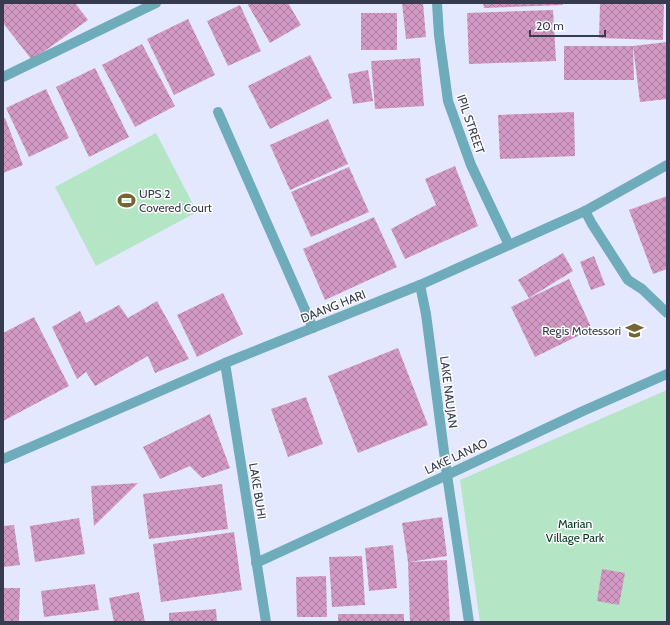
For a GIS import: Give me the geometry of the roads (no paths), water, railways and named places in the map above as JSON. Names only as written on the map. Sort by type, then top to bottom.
[{"type":"street","points":[[5,72],[156,3]]},
{"type":"street","name":"IPIL STREET","points":[[437,3],[439,35],[448,101],[471,165],[509,245]]},
{"type":"street","points":[[218,112],[313,328]]},
{"type":"street","name":"DAANG HARI","points":[[3,459],[225,363],[420,285],[585,211],[667,165]]},
{"type":"street","points":[[585,211],[628,280],[642,289],[667,313]]},
{"type":"street","name":"LAKE NAUJAN","points":[[420,285],[426,314],[447,475],[469,622]]},
{"type":"street","name":"LAKE BUHI","points":[[225,363],[266,622]]},
{"type":"street","name":"LAKE LANAO","points":[[256,563],[583,411],[667,374]]},
{"type":"place","name":"UPS 2 Covered Court","points":[[126,200]]},
{"type":"place","name":"Regis Motessori","points":[[634,330]]},
{"type":"park label","name":"Marian Village Park","points":[[575,530]]}]
